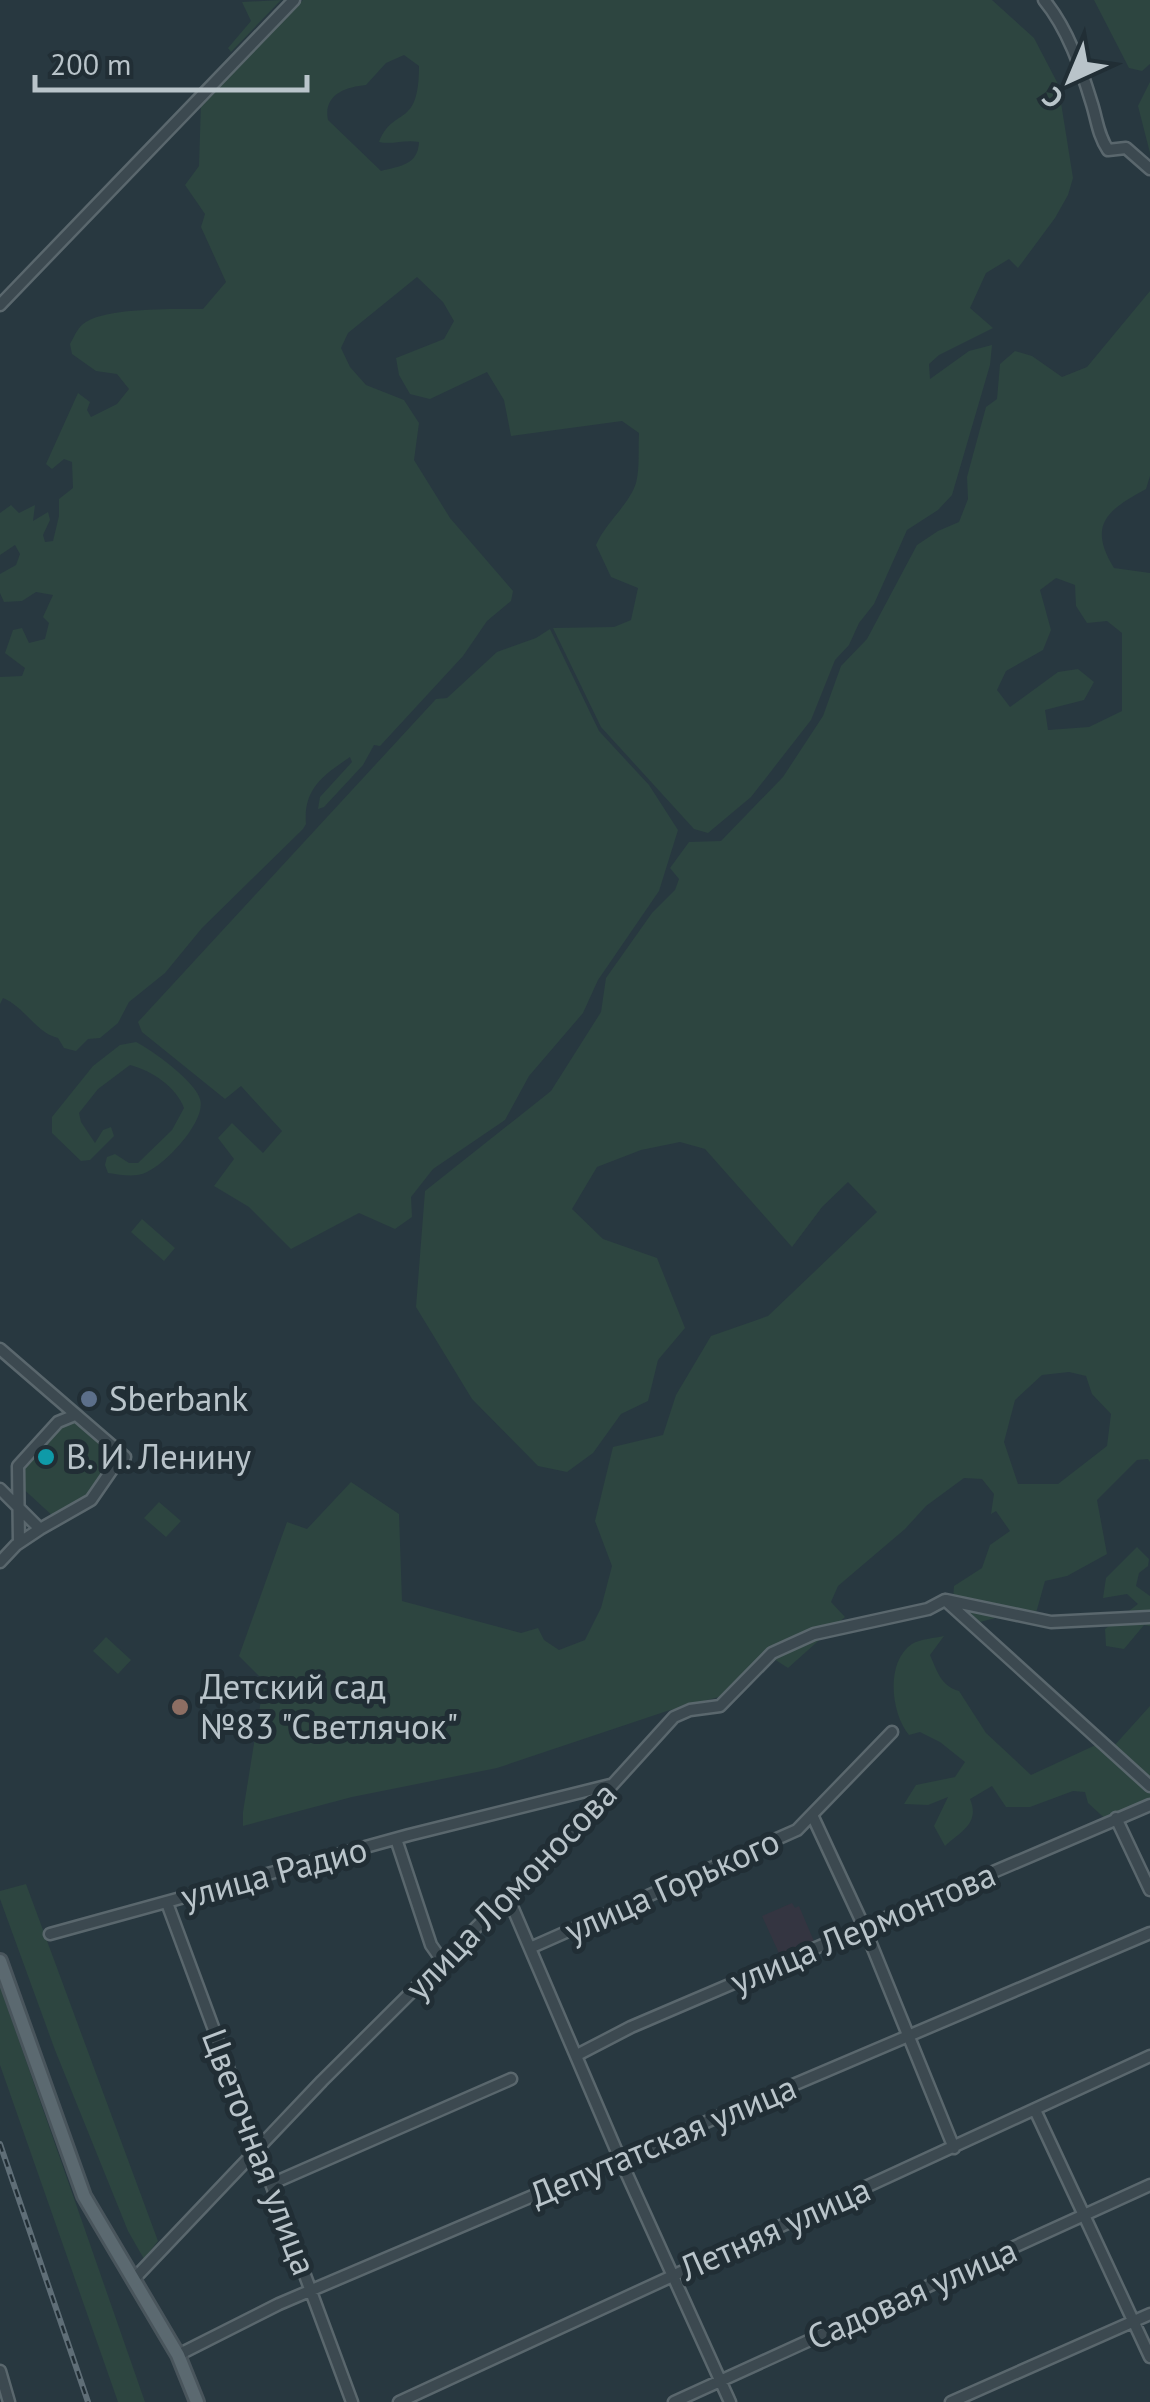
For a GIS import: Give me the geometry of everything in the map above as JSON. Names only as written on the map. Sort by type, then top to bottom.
[{"type":"main road","points":[[0,1961],[84,2196],[178,2356],[197,2402]]},
{"type":"street","points":[[0,305],[294,0]]},
{"type":"street","points":[[1044,0],[1072,47],[1101,139],[1108,150],[1126,148],[1150,169]]},
{"type":"street","points":[[0,1349],[124,1456],[91,1500],[19,1543],[0,1562]]},
{"type":"street","points":[[19,1543],[18,1466],[58,1422],[75,1414]]},
{"type":"street","points":[[0,1489],[40,1529]]},
{"type":"street","points":[[945,1600],[1051,1622],[1150,1617]]},
{"type":"street","points":[[945,1600],[1150,1786]]},
{"type":"street","name":"улица Ломоносова","points":[[133,2280],[257,2148],[508,1897],[674,1717],[690,1710],[720,1706],[772,1653],[814,1634],[928,1608],[945,1600]]},
{"type":"street","name":"улица Горького","points":[[530,1948],[780,1840],[813,1818],[892,1732]]},
{"type":"street","name":"улица Радио","points":[[50,1934],[613,1784]]},
{"type":"street","name":"улица Лермонтова","points":[[577,2055],[631,2027],[1150,1805]]},
{"type":"street","points":[[813,1818],[865,1929],[954,2148]]},
{"type":"street","points":[[1116,1818],[1150,1890]]},
{"type":"street","points":[[396,1839],[431,1945],[443,1962]]},
{"type":"street","points":[[508,1897],[730,2402]]},
{"type":"street","name":"Цветочная улица","points":[[167,1902],[352,2402]]},
{"type":"street","name":"Депутатская улица","points":[[178,2356],[312,2290],[1150,1932]]},
{"type":"street","name":"Летняя улица","points":[[399,2402],[1150,2056]]},
{"type":"street","points":[[271,2184],[511,2079]]},
{"type":"street","points":[[1035,2110],[1150,2356]]},
{"type":"street","name":"Садовая улица","points":[[674,2402],[1150,2186]]},
{"type":"street","points":[[951,2402],[1150,2314]]},
{"type":"street","points":[[0,2372],[9,2402]]},
{"type":"shaded area","points":[[792,1903],[795,1908],[799,1906],[816,1946],[782,1960],[762,1916]]},
{"type":"green space","points":[[281,0],[231,52],[228,48],[251,21],[242,2]]},
{"type":"green space","points":[[303,0],[992,0],[1034,38],[1058,84],[1073,178],[1055,218],[1018,268],[1009,259],[986,273],[970,308],[993,328],[929,364],[930,379],[969,351],[992,345],[990,365],[952,495],[938,510],[907,530],[874,604],[835,660],[811,720],[751,797],[708,833],[694,829],[601,727],[553,628],[614,627],[631,620],[638,588],[611,577],[596,545],[636,483],[639,433],[622,421],[511,436],[504,400],[487,372],[430,399],[410,394],[399,375],[396,358],[444,339],[454,321],[443,302],[417,277],[348,333],[341,348],[350,367],[366,385],[404,400],[419,423],[414,460],[450,518],[513,591],[511,601],[487,621],[463,656],[380,746],[374,745],[363,765],[318,809],[320,797],[352,762],[350,757],[317,784],[308,801],[303,829],[202,928],[165,973],[129,1002],[118,1023],[100,1038],[88,1039],[76,1051],[64,1048],[58,1038],[43,1031],[11,1002],[3,998],[0,1004],[0,677],[22,676],[25,668],[5,653],[13,630],[22,628],[29,643],[45,639],[49,623],[43,617],[53,595],[36,592],[22,601],[4,602],[0,574],[16,565],[20,554],[15,545],[0,555],[0,513],[11,505],[19,513],[35,505],[33,521],[48,512],[50,520],[43,535],[45,542],[53,541],[59,499],[73,488],[72,462],[64,459],[52,469],[46,464],[78,393],[90,402],[87,410],[91,417],[117,404],[129,389],[117,374],[96,371],[72,354],[70,344],[81,326],[106,314],[203,309],[226,282],[201,227],[205,214],[185,185],[199,166],[201,102]],"holes":[[[404,55],[419,66],[415,100],[379,142],[419,142],[418,150],[407,163],[381,171],[328,120],[329,104],[343,90],[366,85],[386,63]]]},
{"type":"green space","points":[[1094,0],[1150,0],[1150,64],[1142,71],[1129,68]]},
{"type":"green space","points":[[1150,82],[1150,153],[1138,106]]},
{"type":"green space","points":[[1150,291],[1150,476],[1146,489],[1112,512],[1102,529],[1106,553],[1114,568],[1150,573],[1150,1462],[1137,1460],[1097,1500],[1107,1554],[1067,1576],[1045,1581],[1036,1613],[1027,1619],[1003,1616],[980,1622],[953,1599],[954,1586],[982,1568],[990,1545],[1010,1531],[996,1511],[991,1514],[994,1494],[982,1479],[964,1478],[926,1506],[838,1586],[831,1602],[845,1617],[788,1668],[774,1659],[741,1691],[667,1711],[497,1768],[352,1797],[243,1826],[264,1681],[239,1656],[287,1522],[307,1529],[351,1482],[399,1514],[402,1601],[521,1633],[538,1628],[544,1640],[559,1650],[585,1640],[601,1608],[612,1566],[595,1521],[613,1447],[663,1435],[676,1395],[711,1336],[768,1316],[877,1212],[848,1182],[822,1207],[792,1247],[705,1149],[680,1142],[641,1150],[597,1167],[572,1209],[603,1239],[657,1258],[685,1328],[658,1360],[648,1401],[621,1414],[593,1453],[567,1472],[538,1466],[472,1399],[416,1307],[425,1191],[551,1091],[601,1012],[606,978],[652,913],[675,890],[679,879],[670,868],[689,842],[721,841],[783,777],[823,716],[841,666],[867,639],[917,545],[959,522],[968,499],[967,477],[986,407],[997,399],[1000,364],[1015,351],[1032,356],[1062,377],[1087,367]],"holes":[[[1056,578],[1075,585],[1076,606],[1087,623],[1107,621],[1122,633],[1122,711],[1089,727],[1048,730],[1045,710],[1084,700],[1094,682],[1078,669],[1058,672],[1010,707],[997,690],[1006,671],[1043,650],[1051,630],[1040,590]],[[1069,1372],[1086,1376],[1092,1394],[1111,1414],[1107,1446],[1058,1484],[1018,1484],[1004,1442],[1015,1400],[1042,1375]]]},
{"type":"green space","points":[[550,629],[599,731],[649,785],[678,830],[659,891],[598,980],[583,1013],[529,1076],[505,1120],[433,1169],[411,1197],[412,1217],[395,1229],[359,1213],[291,1249],[249,1207],[214,1186],[234,1159],[218,1138],[232,1123],[263,1153],[282,1131],[241,1086],[225,1099],[142,1032],[138,1022],[436,699],[447,698],[497,652]]},
{"type":"green space","points":[[136,1042],[182,1075],[196,1092],[201,1108],[184,1140],[155,1167],[138,1175],[108,1173],[107,1157],[115,1154],[129,1163],[138,1163],[172,1130],[184,1108],[169,1087],[147,1071],[130,1065],[98,1089],[79,1113],[81,1122],[95,1143],[103,1130],[111,1127],[114,1136],[90,1160],[81,1161],[52,1133],[52,1117],[93,1066],[120,1045]]},
{"type":"green space","points":[[142,1219],[175,1248],[164,1261],[131,1232]]},
{"type":"green space","points":[[75,1418],[117,1454],[96,1487],[56,1519],[17,1483],[38,1444]]},
{"type":"green space","points":[[159,1502],[181,1521],[166,1537],[144,1518]]},
{"type":"green space","points":[[1137,1547],[1149,1559],[1136,1586],[1150,1596],[1150,1626],[1144,1625],[1124,1649],[1106,1646],[1105,1629],[1138,1604],[1127,1594],[1103,1598],[1106,1578]]},
{"type":"green space","points":[[944,1636],[930,1655],[940,1677],[959,1691],[986,1733],[1031,1775],[1100,1743],[1113,1747],[1150,1706],[1150,1810],[1111,1824],[1088,1803],[1085,1792],[1073,1791],[1030,1807],[1006,1807],[992,1786],[970,1799],[971,1820],[945,1846],[934,1826],[948,1797],[928,1805],[904,1804],[916,1785],[955,1777],[965,1762],[920,1732],[909,1735],[898,1714],[894,1688],[894,1675],[903,1652],[915,1642]]},
{"type":"green space","points":[[106,1637],[131,1660],[118,1674],[93,1651]]},
{"type":"green space","points":[[26,1884],[158,2241],[144,2259],[128,2231],[55,2050],[0,1899],[0,1891]]},
{"type":"green space","points":[[0,1986],[145,2402],[118,2402],[0,2065]]},
{"type":"railway","points":[[0,2144],[88,2402]]},
{"type":"place","name":"Sberbank","points":[[89,1399]]},
{"type":"place","name":"В. И. Ленину","points":[[46,1457]]},
{"type":"place","name":"Детский сад №83 \"Светлячок\"","points":[[180,1707]]}]
